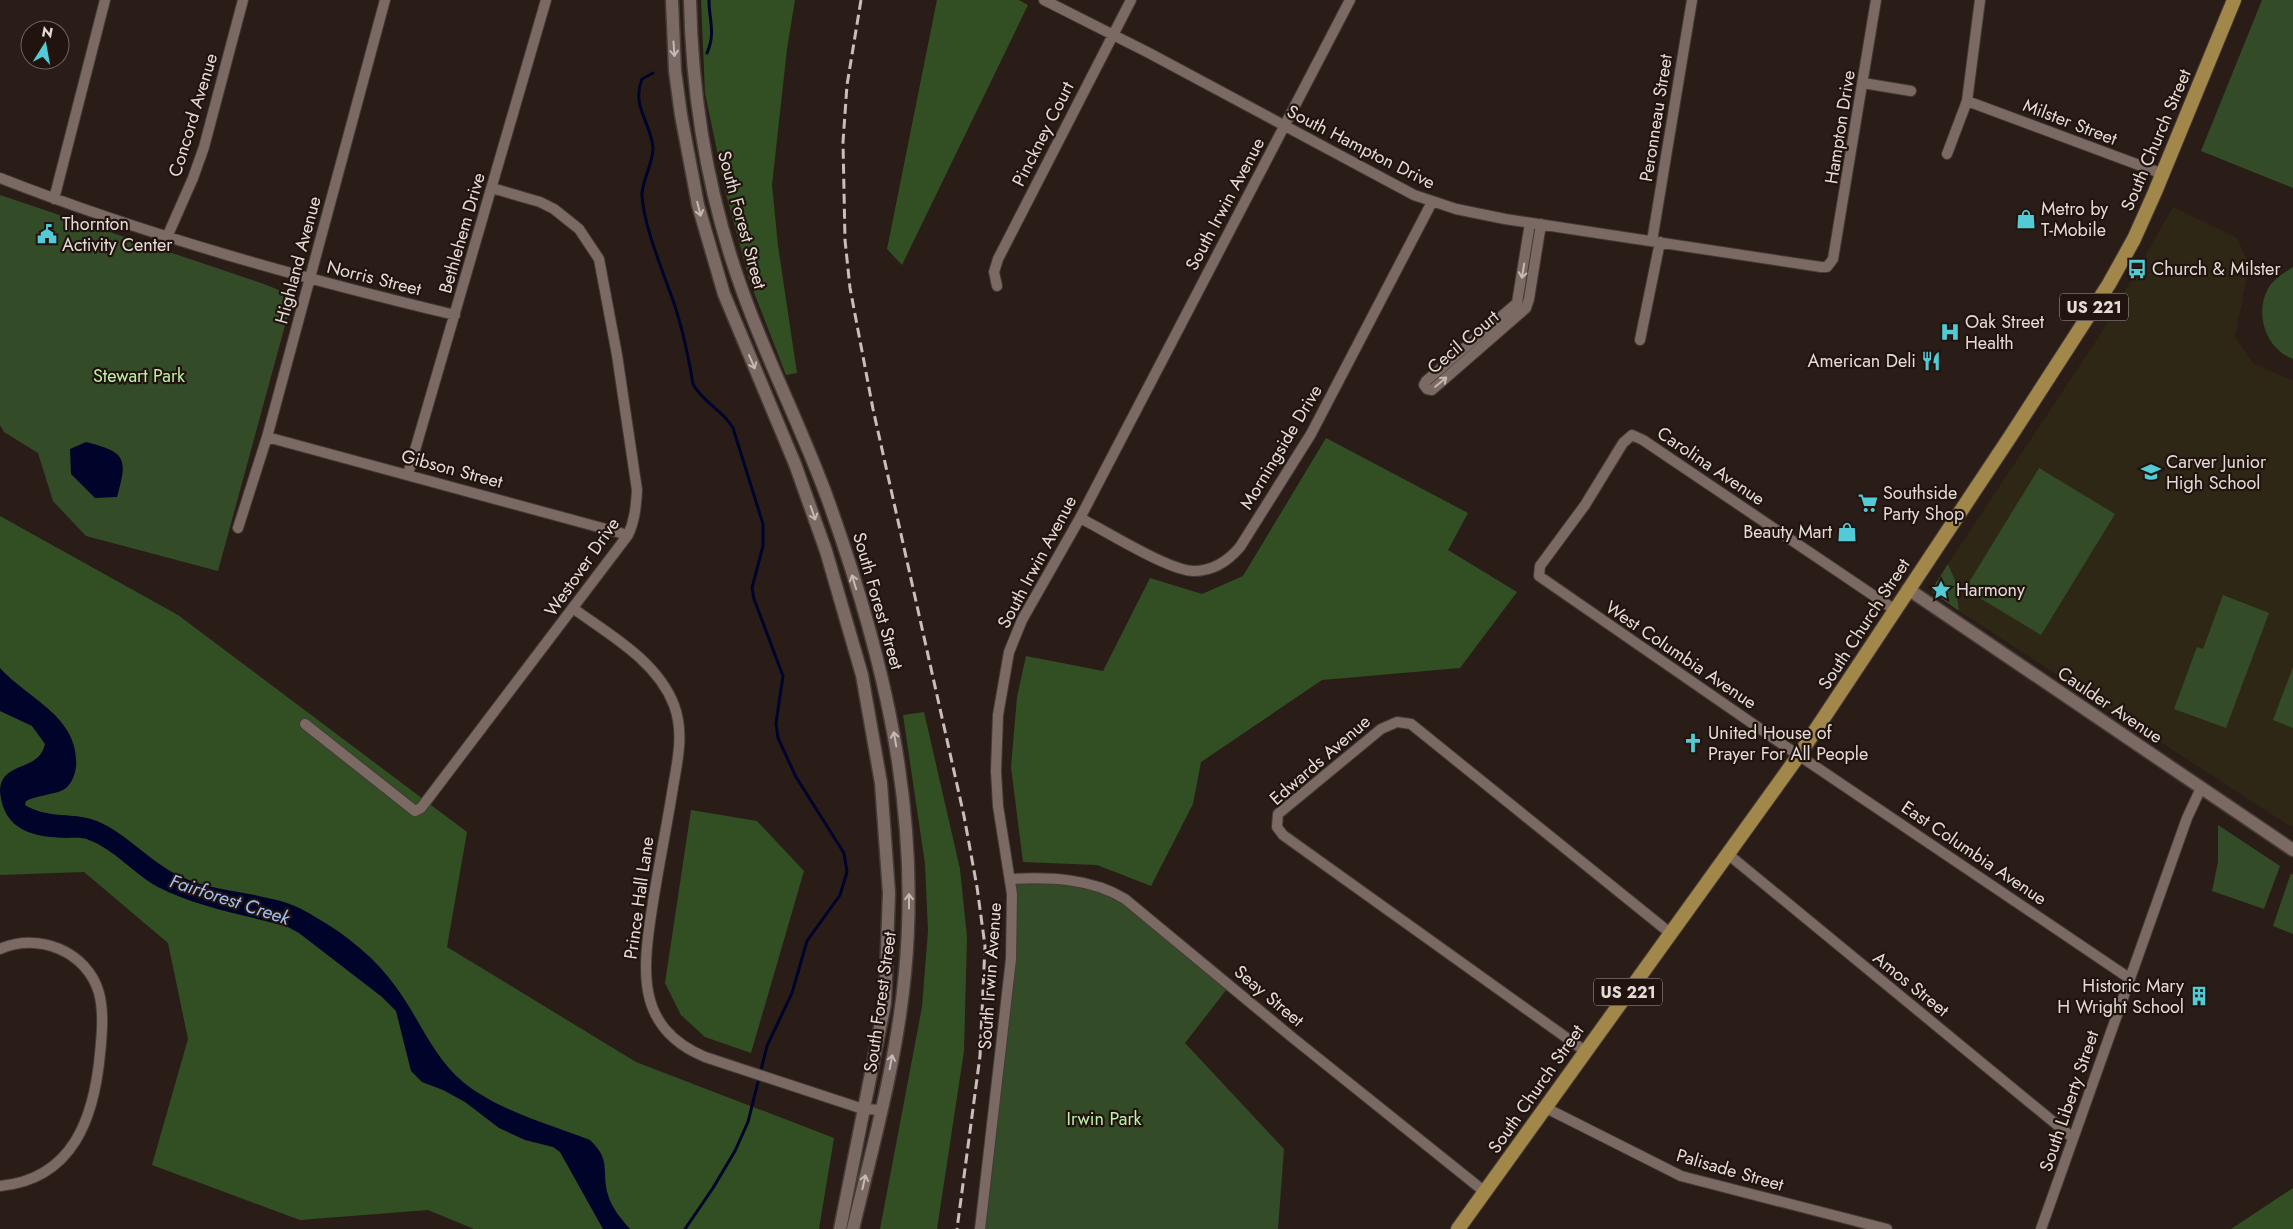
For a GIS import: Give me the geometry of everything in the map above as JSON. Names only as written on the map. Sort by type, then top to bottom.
[{"type":"main road","name":"South Church Street","points":[[1458,1229],[1670,933],[1729,855],[1799,755],[2109,284],[2138,231],[2234,0]]},
{"type":"street","points":[[54,199],[105,0]]},
{"type":"street","name":"Concord Avenue","points":[[167,237],[193,178],[204,147],[243,0]]},
{"type":"street","name":"Highland Avenue","points":[[238,528],[267,437],[385,0]]},
{"type":"street","name":"Bethlehem Drive","points":[[408,474],[546,0]]},
{"type":"street","name":"South Forest Street","points":[[672,0],[676,71],[681,115],[694,187],[707,241],[724,294],[795,464],[826,551],[858,657],[873,729],[887,838],[888,948],[885,1003],[840,1229]]},
{"type":"street","name":"South Forest Street","points":[[690,0],[693,70],[698,112],[708,166],[725,236],[744,295],[814,462],[841,537],[879,666],[900,767],[909,871],[909,923],[898,1026],[882,1110],[853,1229]]},
{"type":"street","name":"South Hampton Drive","points":[[1044,0],[1414,195],[1432,202],[1480,214],[1530,223],[1821,268],[1827,267],[1834,259]]},
{"type":"street","name":"Pinckney Court","points":[[997,286],[994,272],[998,259],[1131,0]]},
{"type":"street","name":"South Irwin Avenue","points":[[980,1229],[1011,959],[1013,923],[1010,879],[998,806],[996,771],[1001,692],[1010,652],[1022,620],[1080,518],[1350,0]]},
{"type":"street","name":"Peronneau Street","points":[[1640,340],[1692,0]]},
{"type":"street","name":"Hampton Drive","points":[[1834,259],[1876,0]]},
{"type":"street","points":[[1947,154],[1967,101],[1980,0]]},
{"type":"street","points":[[1863,83],[1911,91]]},
{"type":"street","name":"Milster Street","points":[[1967,101],[2162,174]]},
{"type":"street","name":"Norris Street","points":[[0,178],[54,199],[167,237],[310,279],[455,315]]},
{"type":"street","name":"Westover Drive","points":[[304,724],[415,811],[421,808],[574,609],[628,535],[636,510],[637,490],[617,355],[598,259],[578,229],[554,209],[540,202],[492,188]]},
{"type":"street","name":"Morningside Drive","points":[[1080,518],[1182,569],[1194,571],[1207,570],[1230,559],[1240,547],[1311,434],[1432,202]]},
{"type":"street","name":"Cecil Court","points":[[1517,303],[1526,308],[1432,390],[1426,390],[1424,385],[1426,381],[1517,303],[1530,223]]},
{"type":"street","points":[[1526,308],[1530,299],[1541,224]]},
{"type":"street","name":"Carolina Avenue","points":[[1545,582],[1539,576],[1540,566],[1585,506],[1623,443],[1632,436],[1642,440],[1895,610]]},
{"type":"street","name":"Gibson Street","points":[[267,437],[628,535]]},
{"type":"street","name":"West Columbia Avenue","points":[[1545,582],[1799,755]]},
{"type":"street","name":"Caulder Avenue","points":[[1908,589],[2293,850]]},
{"type":"street","name":"Prince Hall Lane","points":[[574,609],[629,649],[651,669],[668,692],[678,719],[680,747],[656,877],[645,961],[645,982],[650,1002],[662,1026],[681,1045],[705,1057],[863,1110],[882,1110]]},
{"type":"street","name":"Edwards Avenue","points":[[1585,1051],[1283,835],[1277,827],[1278,814],[1381,729],[1397,722],[1411,724],[1670,933]]},
{"type":"street","name":"East Columbia Avenue","points":[[1799,755],[2129,978]]},
{"type":"street","name":"South Liberty Street","points":[[2041,1229],[2187,818],[2201,788]]},
{"type":"street","name":"Amos Street","points":[[1729,855],[2073,1138]]},
{"type":"street","name":"Seay Street","points":[[1010,879],[1032,878],[1076,882],[1108,890],[1125,899],[1293,1038],[1485,1192]]},
{"type":"street","points":[[0,949],[16,943],[34,942],[52,946],[70,955],[86,969],[96,985],[101,1000],[101,1027],[99,1065],[93,1099],[77,1140],[69,1152],[47,1171],[25,1181],[0,1186]]},
{"type":"street","name":"Palisade Street","points":[[1546,1108],[1681,1176],[1875,1228],[1887,1229]]},
{"type":"shaded area","name":"Carver Junior High School","points":[[2173,207],[2237,238],[2249,265],[2235,337],[2253,363],[2293,381],[2293,828],[1959,611],[1955,580],[1948,564],[2100,335]]},
{"type":"green space","points":[[701,0],[795,0],[787,49],[772,185],[778,246],[797,373],[786,375],[750,282],[726,194],[705,93]]},
{"type":"green space","points":[[937,0],[1019,0],[1028,5],[902,265],[887,249]]},
{"type":"green space","points":[[2262,0],[2293,0],[2293,188],[2201,151]]},
{"type":"green space","name":"Stewart Park","points":[[0,195],[264,284],[293,296],[218,571],[86,536],[53,501],[38,453],[4,432],[0,425]]},
{"type":"green space","points":[[2293,267],[2293,359],[2275,347],[2269,338],[2265,329],[2262,307],[2271,284]]},
{"type":"green space","points":[[1326,438],[1468,513],[1448,550],[1517,592],[1460,668],[1322,680],[1201,762],[1193,804],[1151,886],[1097,865],[1023,862],[1011,767],[1017,697],[1026,656],[1103,671],[1150,578],[1202,594],[1243,576]]},
{"type":"green space","points":[[2039,468],[2115,514],[2041,635],[1965,589]]},
{"type":"green space","points":[[0,516],[178,615],[467,832],[447,947],[636,1062],[834,1138],[819,1229],[474,1229],[428,1210],[300,1220],[152,1165],[188,1039],[168,943],[84,872],[0,875]]},
{"type":"green space","points":[[1948,564],[1955,580],[1959,611],[1932,592]]},
{"type":"green space","points":[[2223,595],[2269,613],[2226,728],[2174,709],[2197,647],[2203,649]]},
{"type":"green space","points":[[2293,667],[2293,728],[2273,720]]},
{"type":"green space","points":[[924,712],[960,869],[967,937],[964,1051],[937,1229],[880,1229],[922,1007],[928,931],[925,864],[903,715]]},
{"type":"green space","points":[[691,810],[757,821],[804,871],[751,1053],[705,1037],[681,1015],[665,983]]},
{"type":"green space","points":[[2218,825],[2280,866],[2264,909],[2212,891],[2218,862]]},
{"type":"green space","points":[[2291,873],[2293,875],[2293,934],[2273,926]]},
{"type":"green space","name":"Irwin Park","points":[[1032,878],[1108,889],[1230,985],[1185,1043],[1284,1149],[1278,1229],[980,1229],[1008,1002],[1010,879]]},
{"type":"green space","points":[[2293,1188],[2293,1229],[2231,1229]]},
{"type":"water","points":[[86,442],[109,449],[121,459],[123,465],[117,497],[95,498],[71,474],[70,449]]},
{"type":"water","name":"Fairforest Creek","points":[[0,668],[50,710],[61,722],[70,735],[75,750],[76,767],[68,786],[59,792],[35,797],[26,801],[25,805],[49,814],[83,817],[102,823],[180,876],[202,884],[290,904],[339,932],[370,957],[388,977],[443,1061],[463,1082],[491,1101],[590,1140],[597,1147],[604,1160],[606,1187],[610,1200],[617,1213],[630,1229],[603,1229],[560,1152],[553,1147],[525,1140],[499,1128],[465,1102],[443,1090],[422,1082],[411,1071],[396,1011],[382,997],[299,933],[286,926],[221,910],[173,894],[149,882],[107,850],[87,839],[43,836],[22,829],[14,823],[7,816],[3,805],[0,792],[2,782],[6,775],[13,770],[35,759],[41,753],[45,744],[32,726],[0,711]]},
{"type":"waterway","points":[[707,53],[712,33],[709,0]]},
{"type":"waterway","points":[[653,73],[642,79],[639,89],[640,106],[652,139],[653,148],[642,191],[643,207],[653,244],[678,314],[693,384],[697,391],[724,416],[733,428],[763,524],[763,546],[752,588],[754,599],[783,676],[776,723],[778,738],[796,777],[844,853],[847,872],[840,895],[807,941],[792,993],[767,1046],[748,1122],[735,1151],[685,1229]]},
{"type":"railway","points":[[861,0],[847,85],[843,142],[845,240],[850,288],[873,409],[964,816],[977,887],[985,946],[980,1056],[957,1229]]},
{"type":"place","name":"Metro by T-Mobile","points":[[2026,219]]},
{"type":"place","name":"Thornton Activity Center","points":[[47,234]]},
{"type":"place","name":"Church & Milster","points":[[2137,269]]},
{"type":"place","name":"Oak Street Health","points":[[1950,332]]},
{"type":"place","name":"American Deli","points":[[1931,361]]},
{"type":"place","name":"Carver Junior High School","points":[[2151,472]]},
{"type":"place","name":"Southside Party Shop","points":[[1868,503]]},
{"type":"place","name":"Beauty Mart","points":[[1847,532]]},
{"type":"place","name":"Harmony","points":[[1941,590]]},
{"type":"place","name":"United House of Prayer For All People","points":[[1693,743]]},
{"type":"place","name":"Historic Mary H Wright School","points":[[2199,996]]}]
